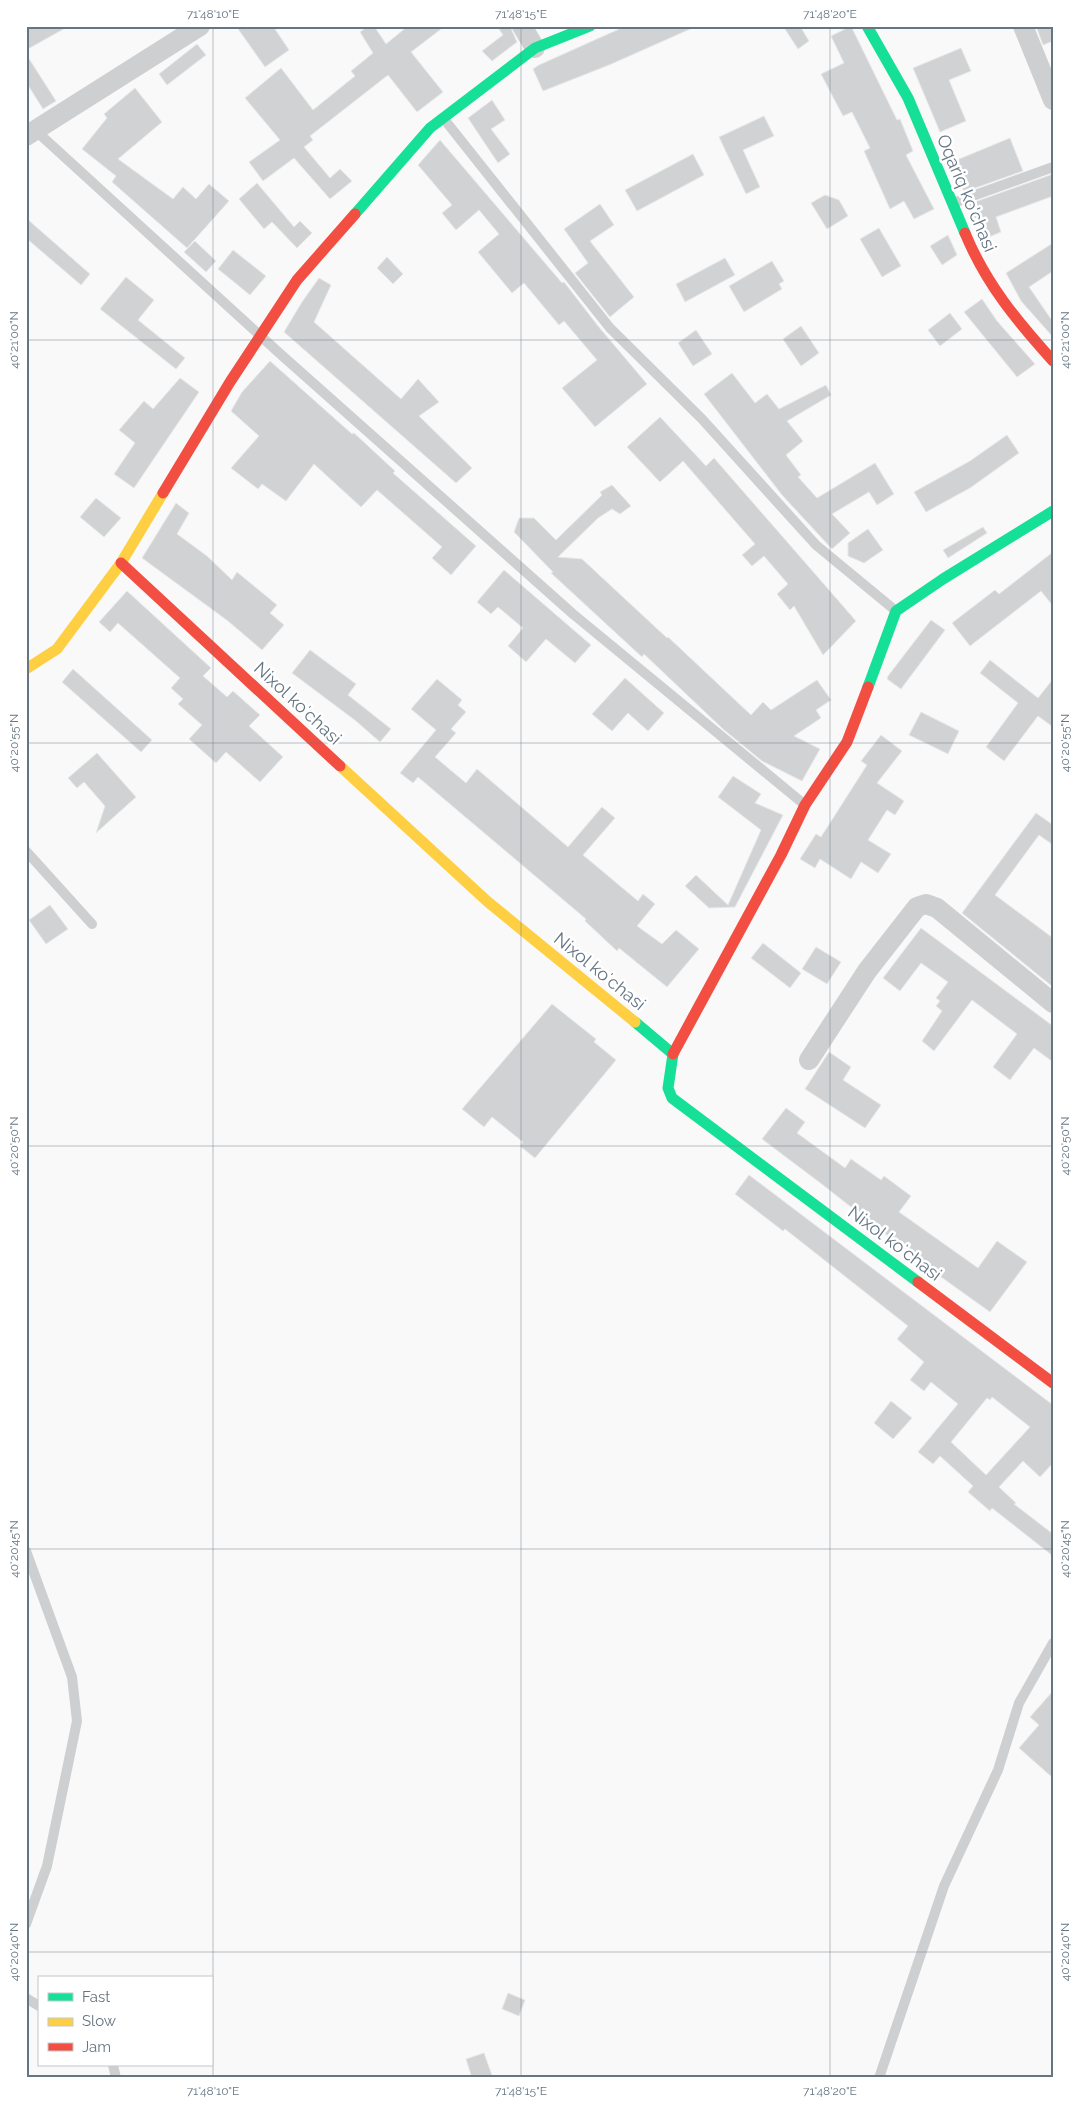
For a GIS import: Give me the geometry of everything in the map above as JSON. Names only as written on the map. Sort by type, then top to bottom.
[{"type":"street","points":[[29,127],[200,26]]},
{"type":"street","points":[[522,26],[535,48]]},
{"type":"street","points":[[26,669],[57,648],[121,563],[230,382],[297,280],[430,128],[535,48],[590,26]]},
{"type":"street","name":"Oqariq ko'chasi","points":[[868,26],[908,98],[976,262],[1009,311],[1053,361]]},
{"type":"street","points":[[1023,26],[1053,100]]},
{"type":"street","points":[[673,1054],[781,855],[805,805],[847,742],[896,610],[1053,512]]},
{"type":"street","name":"Nixol koʻchasi","points":[[121,563],[488,902],[673,1054],[668,1088],[672,1098],[1053,1383]]},
{"type":"street","points":[[809,1060],[866,971],[917,907],[926,904],[937,908],[1053,1003]]},
{"type":"lane","points":[[443,118],[610,328],[702,419],[816,545],[896,610]]},
{"type":"lane","points":[[29,127],[573,614],[805,805]]},
{"type":"lane","points":[[952,204],[1053,166]]},
{"type":"lane","points":[[26,851],[92,924]]},
{"type":"lane","points":[[26,1551],[72,1677],[77,1721],[47,1866],[26,1924]]},
{"type":"lane","points":[[879,2078],[944,1886],[998,1770],[1019,1703],[1053,1643]]},
{"type":"lane","points":[[26,1998],[38,2005]]},
{"type":"building","points":[[26,26],[69,26],[26,50]]},
{"type":"building","points":[[236,26],[273,26],[289,50],[265,67]]},
{"type":"building","points":[[368,26],[374,26],[386,44],[408,26],[445,26],[411,52],[443,92],[417,112],[388,75],[310,136],[313,140],[304,147],[330,178],[340,169],[352,181],[330,199],[294,158],[263,181],[249,162],[280,140],[245,98],[281,68],[313,110],[355,76],[351,71],[373,53],[360,32]]},
{"type":"building","points":[[497,26],[510,26],[517,42],[492,61],[482,51],[503,35]]},
{"type":"building","points":[[626,26],[697,26],[609,65],[543,91],[533,69]]},
{"type":"building","points":[[783,26],[800,26],[809,41],[798,49]]},
{"type":"building","points":[[851,26],[897,120],[900,119],[913,151],[906,155],[934,209],[914,219],[904,201],[890,209],[864,151],[870,148],[852,112],[843,116],[821,74],[844,63],[831,36]]},
{"type":"building","points":[[1036,26],[1053,26],[1053,41],[1043,45]]},
{"type":"building","points":[[197,44],[206,55],[167,85],[159,74]]},
{"type":"building","points":[[961,48],[971,71],[949,80],[966,121],[940,132],[913,68]]},
{"type":"building","points":[[26,54],[56,101],[43,109],[26,82]]},
{"type":"building","points":[[135,88],[162,122],[118,159],[173,199],[183,187],[196,199],[209,184],[229,201],[187,248],[112,182],[116,176],[82,149],[107,118],[104,114]]},
{"type":"building","points":[[492,100],[505,120],[491,129],[510,154],[498,163],[468,118]]},
{"type":"building","points":[[764,116],[774,136],[743,150],[760,187],[746,194],[719,137]]},
{"type":"building","points":[[1010,138],[1023,171],[964,192],[952,162]]},
{"type":"building","points":[[440,140],[562,283],[564,282],[647,384],[595,427],[562,388],[597,360],[564,321],[559,325],[524,283],[512,293],[478,252],[499,234],[479,210],[456,230],[442,213],[452,205],[418,165]]},
{"type":"building","points":[[693,154],[704,175],[637,211],[625,190]]},
{"type":"building","points":[[1053,174],[1053,196],[996,217],[1001,232],[984,239],[969,204]]},
{"type":"building","points":[[257,183],[294,227],[300,221],[312,233],[297,248],[272,222],[264,229],[239,199]]},
{"type":"building","points":[[825,195],[839,200],[848,216],[827,229],[811,203]]},
{"type":"building","points":[[600,204],[614,225],[590,241],[634,297],[610,317],[575,273],[588,263],[564,229]]},
{"type":"building","points":[[26,218],[90,274],[81,285],[26,238]]},
{"type":"building","points":[[879,228],[901,266],[882,277],[860,239]]},
{"type":"building","points":[[948,235],[957,255],[942,265],[930,246]]},
{"type":"building","points":[[195,241],[216,261],[206,272],[184,252]]},
{"type":"building","points":[[1053,243],[1053,271],[1029,287],[1053,322],[1053,337],[1021,301],[1006,273]]},
{"type":"building","points":[[233,250],[266,276],[250,295],[218,269]]},
{"type":"building","points":[[387,257],[403,274],[393,284],[377,268]]},
{"type":"building","points":[[725,258],[735,275],[685,302],[676,284]]},
{"type":"building","points":[[772,261],[784,281],[779,284],[782,289],[744,312],[729,286]]},
{"type":"building","points":[[126,277],[154,300],[138,320],[185,358],[176,369],[100,309]]},
{"type":"building","points":[[319,278],[331,285],[314,322],[401,399],[418,379],[439,402],[419,416],[472,468],[456,483],[284,332]]},
{"type":"building","points":[[982,299],[997,321],[1035,364],[1017,377],[964,312]]},
{"type":"building","points":[[950,313],[962,329],[940,346],[928,330]]},
{"type":"building","points":[[801,326],[819,353],[801,366],[783,339]]},
{"type":"building","points":[[696,330],[712,354],[693,366],[678,343]]},
{"type":"building","points":[[270,361],[352,434],[354,433],[395,471],[393,473],[476,546],[451,575],[432,558],[442,547],[377,490],[361,507],[314,464],[286,501],[262,484],[258,489],[231,468],[259,436],[231,411],[242,392]]},
{"type":"building","points":[[732,373],[755,403],[767,394],[779,409],[826,385],[831,395],[787,421],[803,441],[786,455],[801,475],[798,477],[817,498],[875,463],[894,494],[877,505],[869,492],[832,514],[850,533],[832,549],[782,495],[704,394]]},
{"type":"building","points":[[180,378],[199,392],[134,488],[114,474],[135,443],[119,430],[144,401],[153,409]]},
{"type":"building","points":[[660,417],[706,466],[714,458],[856,621],[823,655],[794,606],[790,610],[777,594],[788,584],[764,556],[752,566],[742,555],[755,544],[683,461],[660,482],[627,447]]},
{"type":"building","points":[[1007,435],[1019,453],[970,488],[926,512],[914,492],[970,461]]},
{"type":"building","points":[[612,485],[631,506],[620,514],[612,509],[598,518],[558,557],[582,559],[751,715],[763,702],[771,710],[817,680],[831,700],[816,710],[821,718],[794,736],[820,749],[802,781],[762,761],[723,729],[644,654],[642,657],[551,573],[553,572],[514,532],[519,518],[534,518],[556,540],[602,495],[600,492]]},
{"type":"building","points":[[96,498],[121,518],[104,537],[80,517]]},
{"type":"building","points":[[176,503],[189,513],[177,534],[207,556],[232,580],[237,572],[277,605],[270,613],[284,625],[262,650],[228,621],[142,558]]},
{"type":"building","points":[[983,527],[987,533],[948,558],[943,550]]},
{"type":"building","points":[[868,529],[883,550],[864,563],[848,556],[848,543]]},
{"type":"building","points":[[1053,552],[1053,606],[1041,591],[970,646],[952,623],[995,590],[999,594]]},
{"type":"building","points":[[504,570],[591,645],[575,663],[546,639],[526,662],[508,646],[523,628],[498,607],[491,614],[477,602]]},
{"type":"building","points":[[127,591],[211,668],[203,676],[227,697],[233,691],[260,715],[249,726],[283,757],[260,782],[226,752],[216,763],[189,739],[202,725],[178,704],[183,699],[171,688],[180,678],[118,623],[110,632],[99,622]]},
{"type":"building","points":[[931,620],[945,630],[901,689],[887,679],[888,676]]},
{"type":"building","points":[[310,650],[356,684],[348,695],[391,729],[380,742],[356,721],[292,673]]},
{"type":"building","points":[[990,660],[1038,698],[1053,679],[1053,727],[1038,716],[1004,761],[986,747],[1018,703],[980,673]]},
{"type":"building","points":[[73,669],[152,740],[141,752],[62,682]]},
{"type":"building","points":[[625,678],[664,713],[648,731],[628,713],[612,731],[592,714]]},
{"type":"building","points":[[437,679],[462,700],[458,705],[466,712],[451,729],[456,733],[435,757],[466,783],[477,769],[568,847],[602,807],[615,818],[583,855],[638,901],[643,894],[655,904],[637,926],[662,944],[676,930],[699,949],[667,987],[619,948],[617,951],[585,921],[586,919],[418,777],[413,783],[400,773],[436,730],[411,709]]},
{"type":"building","points":[[921,712],[959,731],[948,754],[909,735]]},
{"type":"building","points":[[881,735],[902,751],[877,783],[904,801],[895,815],[887,810],[868,840],[891,854],[878,873],[861,862],[851,879],[820,859],[815,868],[800,859],[816,834],[821,837],[867,765],[861,761]]},
{"type":"building","points":[[97,753],[136,797],[96,833],[105,806],[84,782],[77,788],[68,778]]},
{"type":"building","points":[[733,776],[761,794],[755,803],[783,815],[735,907],[709,908],[685,886],[696,875],[728,905],[761,830],[718,797]]},
{"type":"building","points":[[1036,813],[1053,825],[1053,845],[1039,835],[995,895],[1053,938],[1053,987],[962,913]]},
{"type":"building","points":[[50,905],[68,929],[46,944],[29,920]]},
{"type":"building","points":[[921,928],[1053,1026],[1053,1062],[1034,1048],[1010,1080],[993,1067],[1017,1034],[972,1000],[934,1051],[922,1041],[942,1011],[936,1006],[940,1001],[936,998],[948,982],[921,963],[900,991],[883,978]]},
{"type":"building","points":[[763,943],[801,973],[790,988],[751,958]]},
{"type":"building","points":[[816,947],[841,962],[827,984],[802,969]]},
{"type":"building","points":[[552,1004],[596,1039],[594,1042],[616,1060],[535,1158],[520,1146],[523,1142],[492,1117],[484,1127],[462,1109]]},
{"type":"building","points":[[829,1052],[851,1067],[843,1080],[881,1105],[865,1128],[805,1089]]},
{"type":"building","points":[[786,1108],[805,1122],[797,1133],[845,1168],[851,1159],[881,1180],[884,1176],[911,1196],[899,1212],[978,1268],[997,1241],[1027,1262],[990,1312],[930,1269],[762,1139]]},
{"type":"building","points":[[749,1175],[1053,1405],[1053,1463],[1040,1477],[1023,1461],[999,1487],[1016,1503],[1014,1504],[1053,1534],[1053,1556],[992,1508],[990,1511],[968,1492],[973,1486],[940,1456],[933,1464],[918,1452],[958,1404],[931,1382],[924,1391],[910,1380],[924,1362],[897,1339],[908,1326],[785,1229],[783,1231],[735,1194]],"holes":[[[992,1397],[1030,1427],[986,1475],[951,1442],[987,1398],[990,1400]]]},
{"type":"building","points":[[891,1401],[912,1418],[893,1439],[874,1423]]},
{"type":"building","points":[[1053,1691],[1053,1778],[1019,1748],[1039,1725],[1030,1717]]},
{"type":"building","points":[[508,1993],[525,2000],[519,2016],[502,2009]]},
{"type":"building","points":[[484,2053],[493,2078],[472,2078],[466,2059]]},
{"type":"traffic: fast","points":[[355,214],[430,128],[535,48],[590,26]]},
{"type":"traffic: fast","points":[[867,26],[908,98],[965,233]]},
{"type":"traffic: fast","points":[[868,687],[896,611],[943,579],[1053,511]]},
{"type":"traffic: fast","points":[[635,1022],[673,1054],[668,1088],[672,1098],[918,1282]]},
{"type":"traffic: slow","points":[[26,669],[57,649],[121,563],[163,493]]},
{"type":"traffic: slow","points":[[340,766],[488,902],[635,1022]]},
{"type":"traffic: jam","points":[[163,493],[230,382],[297,280],[355,214]]},
{"type":"traffic: jam","points":[[965,233],[973,252],[1003,301],[1053,361]]},
{"type":"traffic: jam","points":[[121,563],[340,766]]},
{"type":"traffic: jam","points":[[673,1054],[781,855],[805,805],[847,742],[868,687]]},
{"type":"traffic: jam","points":[[918,1282],[1053,1383]]}]
